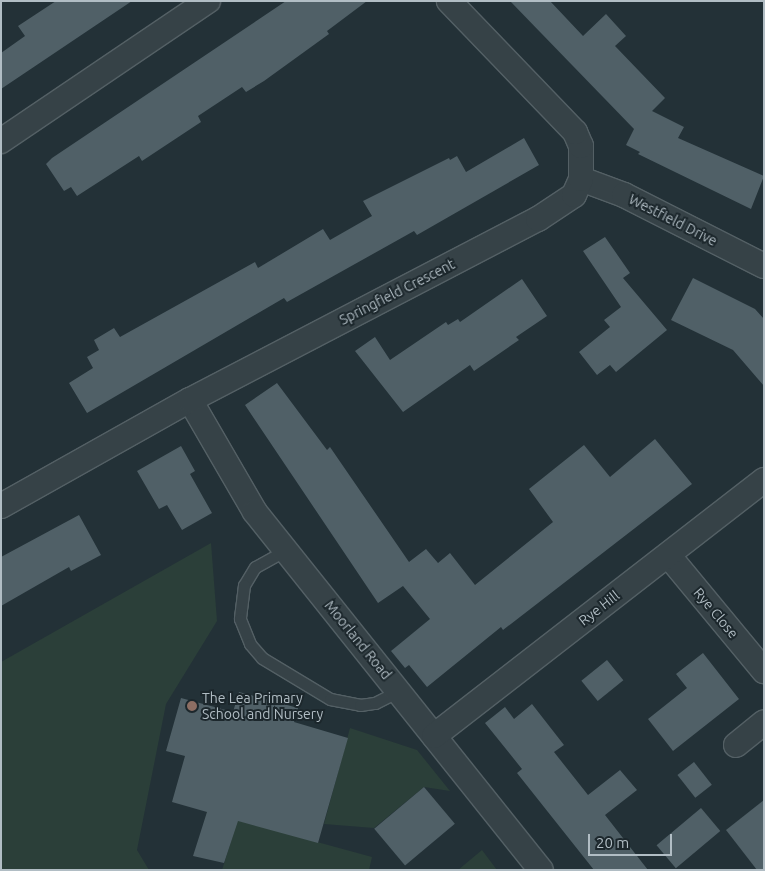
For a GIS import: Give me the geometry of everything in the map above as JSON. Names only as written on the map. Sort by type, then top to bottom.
[{"type":"street","points":[[1,141],[208,1]]},
{"type":"street","points":[[449,1],[575,132],[581,146],[581,179]]},
{"type":"street","name":"Westfield Drive","points":[[581,179],[624,196],[764,266]]},
{"type":"street","name":"Springfield Crescent","points":[[1,506],[190,400],[538,219],[574,196],[581,179]]},
{"type":"street","name":"Moorland Road","points":[[190,400],[255,512],[541,870]]},
{"type":"street","name":"Rye Hill","points":[[434,736],[764,480]]},
{"type":"street","name":"Rye Close","points":[[668,555],[764,670]]},
{"type":"street","points":[[736,745],[764,722]]},
{"type":"lane","points":[[286,550],[255,567],[244,585],[240,619],[250,644],[262,658],[330,699],[360,706],[375,703],[399,691]]},
{"type":"green space","points":[[211,543],[217,621],[166,704],[137,850],[149,870],[1,870],[1,662]]},
{"type":"green space","points":[[350,728],[417,750],[450,791],[424,787],[374,828],[324,824]]},
{"type":"green space","points":[[207,812],[372,857],[369,870],[222,870],[233,835],[203,826]]},
{"type":"green space","points":[[482,850],[497,870],[458,870]]},
{"type":"building","points":[[56,1],[132,1],[1,89],[1,53],[25,36],[18,26]]},
{"type":"building","points":[[286,1],[367,1],[327,31],[329,34],[264,81],[246,92],[242,87],[198,116],[201,122],[142,161],[139,156],[77,196],[71,187],[64,191],[46,164],[52,158]]},
{"type":"building","points":[[510,1],[550,1],[583,36],[606,14],[626,36],[615,46],[665,98],[652,111],[684,127],[678,138],[764,176],[751,209],[638,154],[640,152],[626,145],[634,129]]},
{"type":"building","points":[[524,138],[539,165],[417,235],[414,231],[287,302],[284,298],[87,413],[69,383],[93,368],[87,357],[99,350],[94,340],[114,328],[120,337],[255,262],[258,268],[323,229],[330,240],[372,216],[363,201],[449,158],[450,160],[457,156],[466,172]]},
{"type":"building","points":[[605,237],[630,273],[623,278],[667,330],[616,372],[610,365],[597,375],[579,352],[610,327],[604,320],[621,307],[583,251]]},
{"type":"building","points":[[693,278],[755,309],[764,319],[764,386],[733,350],[671,320]]},
{"type":"building","points":[[522,279],[547,316],[516,337],[519,340],[474,371],[470,365],[403,412],[355,351],[375,337],[390,360],[446,322],[448,325],[458,319],[460,322]]},
{"type":"building","points":[[277,383],[327,450],[330,447],[409,562],[426,549],[438,563],[450,553],[475,585],[553,522],[529,489],[584,445],[610,477],[655,439],[692,484],[503,630],[501,627],[427,687],[409,665],[405,668],[391,651],[430,619],[403,586],[378,603],[245,405]]},
{"type":"building","points":[[181,446],[195,471],[190,474],[212,513],[182,530],[167,505],[159,509],[137,471]]},
{"type":"building","points":[[79,515],[101,555],[71,571],[69,567],[1,606],[1,557]]},
{"type":"building","points":[[703,653],[739,699],[673,751],[648,719],[687,688],[676,674]]},
{"type":"building","points":[[607,660],[623,680],[598,701],[581,681]]},
{"type":"building","points":[[239,692],[298,708],[294,722],[348,738],[318,843],[238,821],[224,863],[193,856],[207,812],[172,802],[185,756],[166,751],[181,698],[233,712]]},
{"type":"building","points":[[532,704],[564,745],[554,752],[588,795],[620,770],[637,790],[605,815],[648,870],[594,870],[517,773],[522,769],[485,723],[505,707],[514,719]]},
{"type":"building","points":[[694,762],[712,785],[695,798],[677,775]]},
{"type":"building","points":[[424,787],[455,824],[405,866],[374,829]]},
{"type":"building","points":[[764,800],[764,870],[757,870],[726,830]]},
{"type":"building","points":[[701,808],[720,831],[676,868],[657,845]]},
{"type":"place","name":"The Lea Primary School and Nursery","points":[[192,706]]}]
